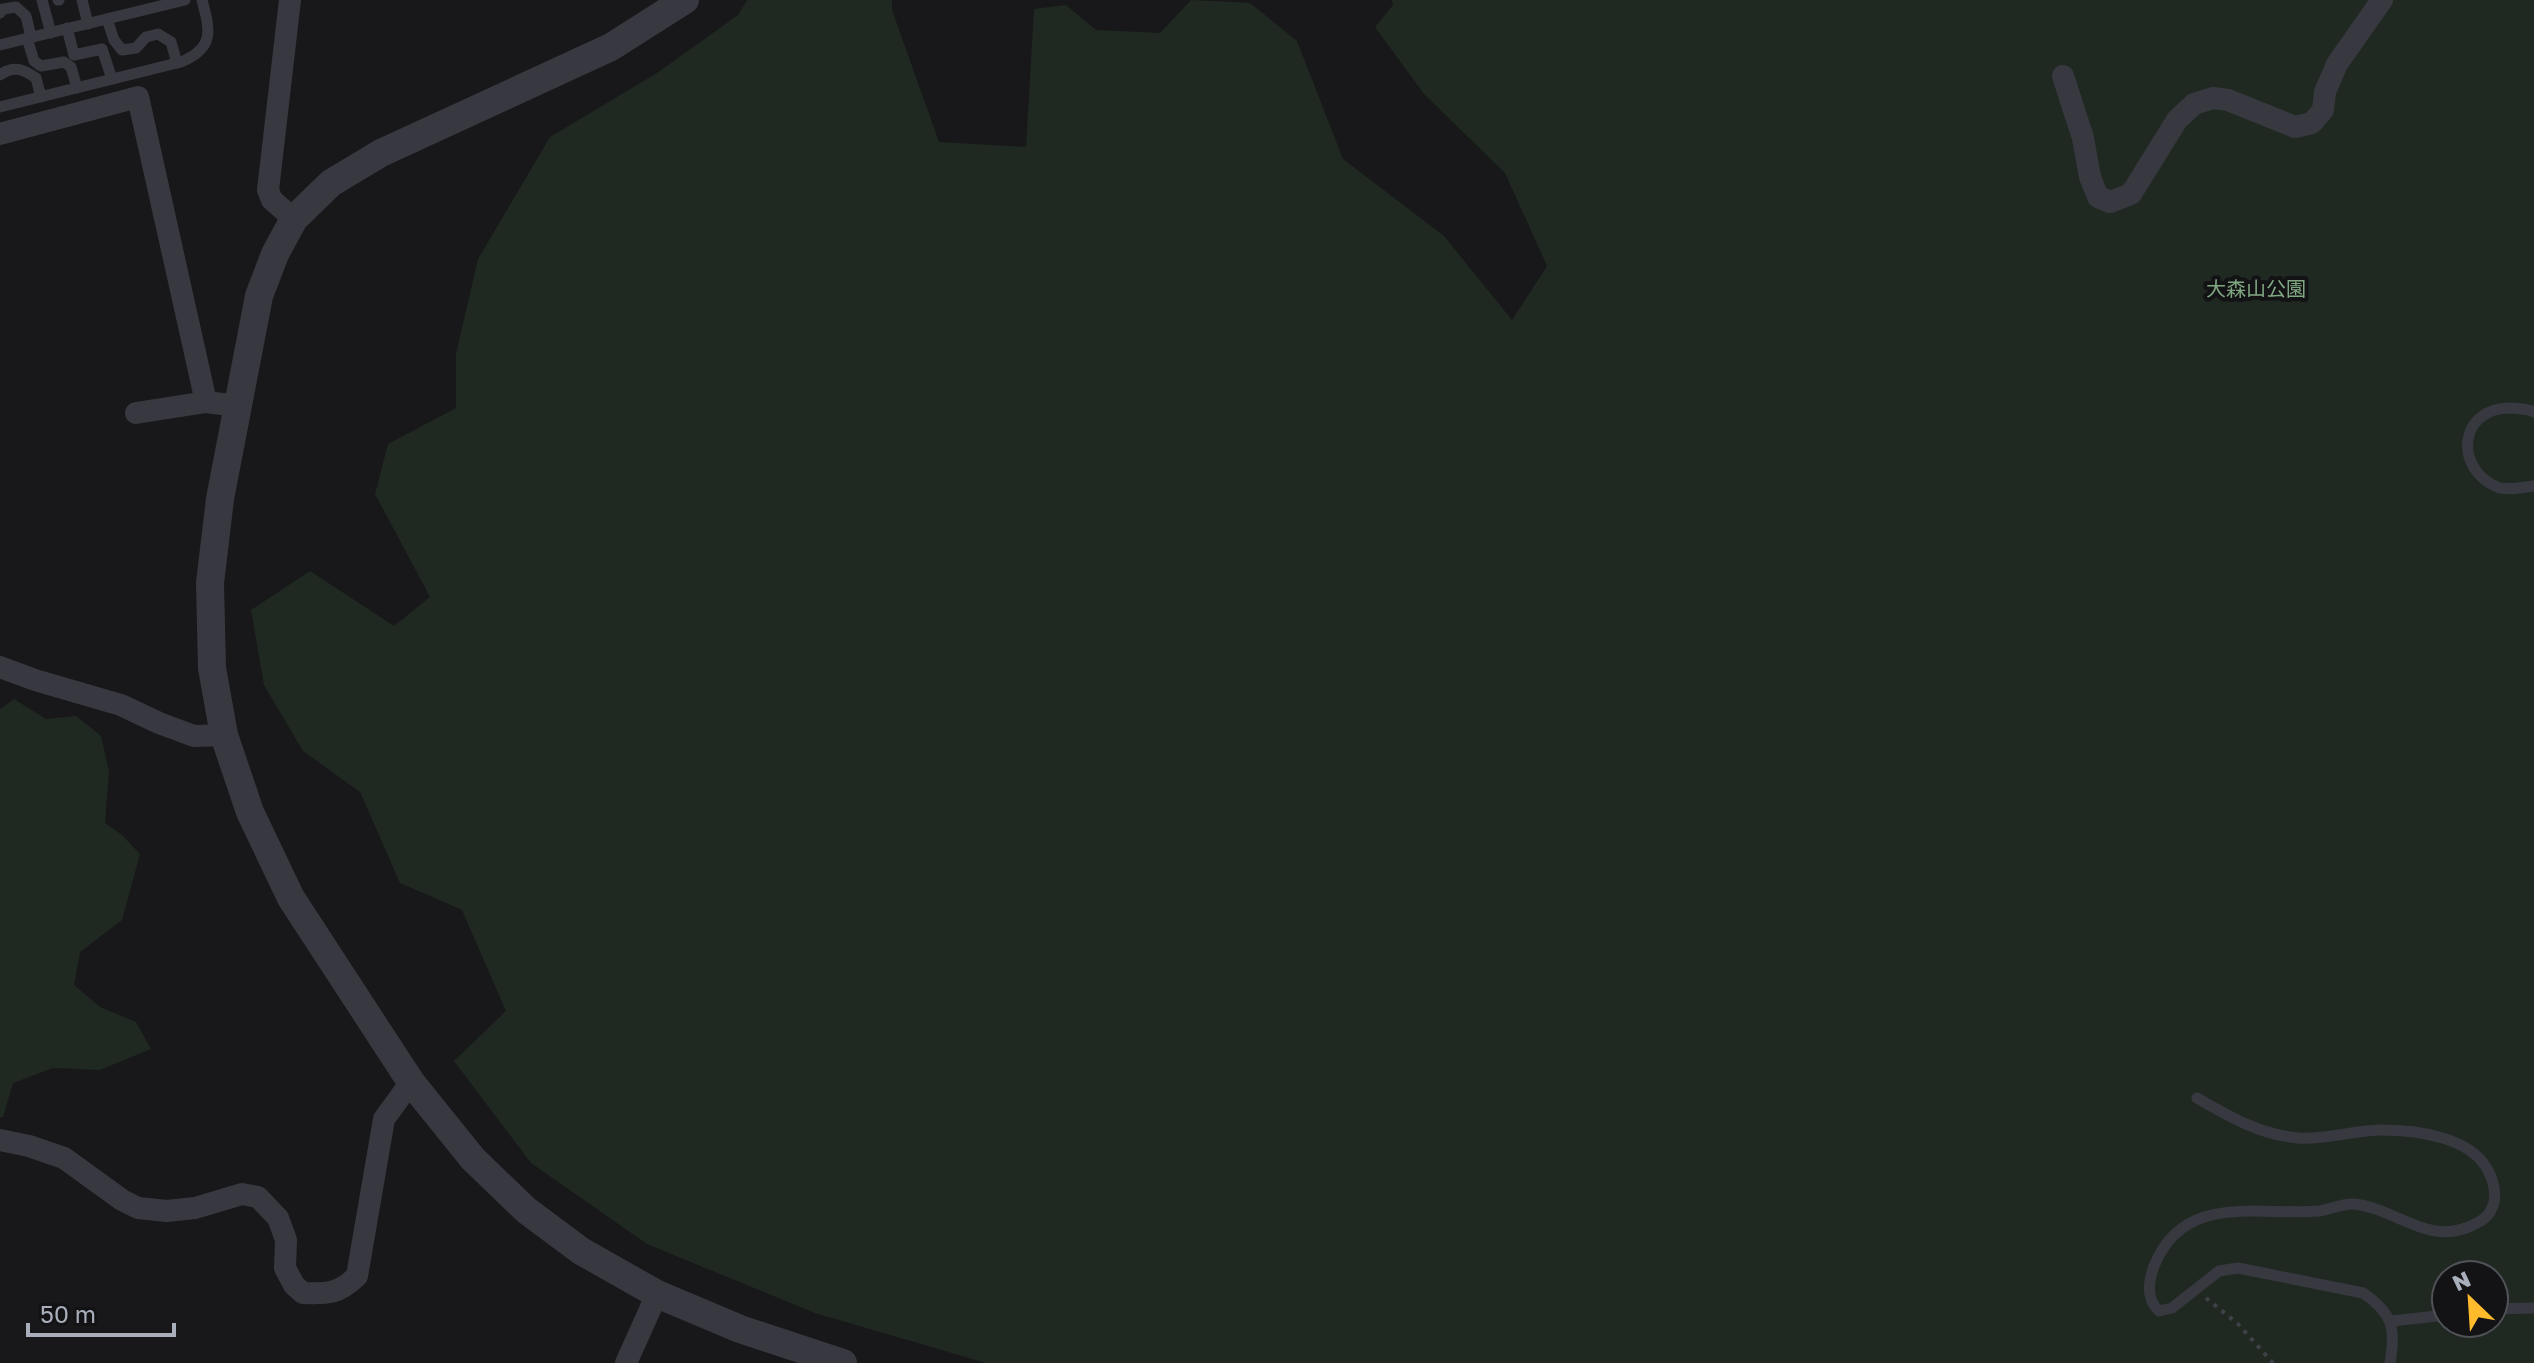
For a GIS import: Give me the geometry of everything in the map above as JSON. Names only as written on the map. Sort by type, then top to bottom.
[{"type":"street","points":[[290,0],[268,190],[272,200],[294,219]]},
{"type":"street","points":[[685,0],[611,47],[381,153],[331,183],[294,219],[275,254],[259,296],[220,499],[210,583],[212,668],[224,735],[250,812],[291,898],[411,1082],[473,1159],[526,1210],[581,1251],[657,1294],[740,1329],[843,1363]]},
{"type":"street","points":[[2063,76],[2083,138],[2090,177],[2098,197],[2110,202],[2131,194],[2177,120],[2194,104],[2213,98],[2228,100],[2295,127],[2312,123],[2323,110],[2325,92],[2337,64],[2382,0]]},
{"type":"street","points":[[0,134],[138,97],[206,402]]},
{"type":"street","points":[[136,413],[206,402],[238,406]]},
{"type":"street","points":[[0,667],[121,705],[194,736],[224,735]]},
{"type":"street","points":[[0,1140],[64,1158],[138,1208],[167,1211],[195,1208],[242,1194],[258,1197],[278,1218],[286,1240],[285,1268],[294,1285],[303,1293],[326,1294],[346,1287],[357,1276],[384,1119],[411,1082]]},
{"type":"street","points":[[626,1363],[657,1294]]},
{"type":"lane","points":[[42,0],[51,33]]},
{"type":"lane","points":[[82,0],[88,24]]},
{"type":"lane","points":[[0,45],[185,0]]},
{"type":"lane","points":[[0,107],[194,57],[205,45],[210,29],[202,0]]},
{"type":"lane","points":[[0,13],[3,9],[16,7],[26,16],[34,61],[41,66],[64,62],[71,67],[77,88]]},
{"type":"lane","points":[[107,19],[114,40],[122,50],[136,48],[146,37],[158,34],[171,42],[177,63]]},
{"type":"lane","points":[[67,28],[74,55],[102,49],[112,79]]},
{"type":"lane","points":[[0,75],[8,69],[23,69],[36,78],[41,97]]},
{"type":"lane","points":[[129,75],[138,97]]},
{"type":"lane","points":[[2534,412],[2502,408],[2484,414],[2471,427],[2466,447],[2476,472],[2499,488],[2534,486]]},
{"type":"lane","points":[[2197,1098],[2236,1120],[2298,1138],[2382,1130],[2435,1136],[2457,1143],[2478,1155],[2489,1171],[2495,1190],[2493,1207],[2484,1220],[2463,1230],[2446,1234],[2373,1208],[2351,1204],[2319,1211],[2224,1211],[2183,1227],[2165,1246],[2154,1267],[2148,1287],[2151,1303],[2159,1311],[2172,1308],[2219,1271],[2238,1268],[2363,1293],[2377,1302],[2392,1321],[2390,1363]]},
{"type":"lane","points":[[2510,1309],[2534,1308]]},
{"type":"lane","points":[[2392,1321],[2430,1317]]},
{"type":"path","points":[[2194,1289],[2238,1324],[2273,1363]]},
{"type":"green space","name":"大森山公園","points":[[747,0],[892,0],[892,10],[939,142],[1026,147],[1034,9],[1066,5],[1096,30],[1160,33],[1191,0],[1250,3],[1297,41],[1343,159],[1444,236],[1512,320],[1547,266],[1505,173],[1424,94],[1375,27],[1393,5],[1392,0],[2534,0],[2534,1363],[986,1363],[815,1313],[647,1244],[531,1163],[454,1061],[506,1011],[462,910],[400,883],[360,792],[303,751],[264,685],[251,610],[310,571],[394,626],[430,597],[375,494],[388,444],[456,408],[456,354],[478,259],[550,137],[657,73],[738,15]]},
{"type":"green space","points":[[14,699],[46,719],[76,716],[101,736],[109,771],[105,823],[140,854],[122,920],[80,952],[74,985],[100,1007],[136,1022],[151,1049],[100,1070],[53,1068],[13,1083],[3,1117],[0,1117],[0,709]]}]
